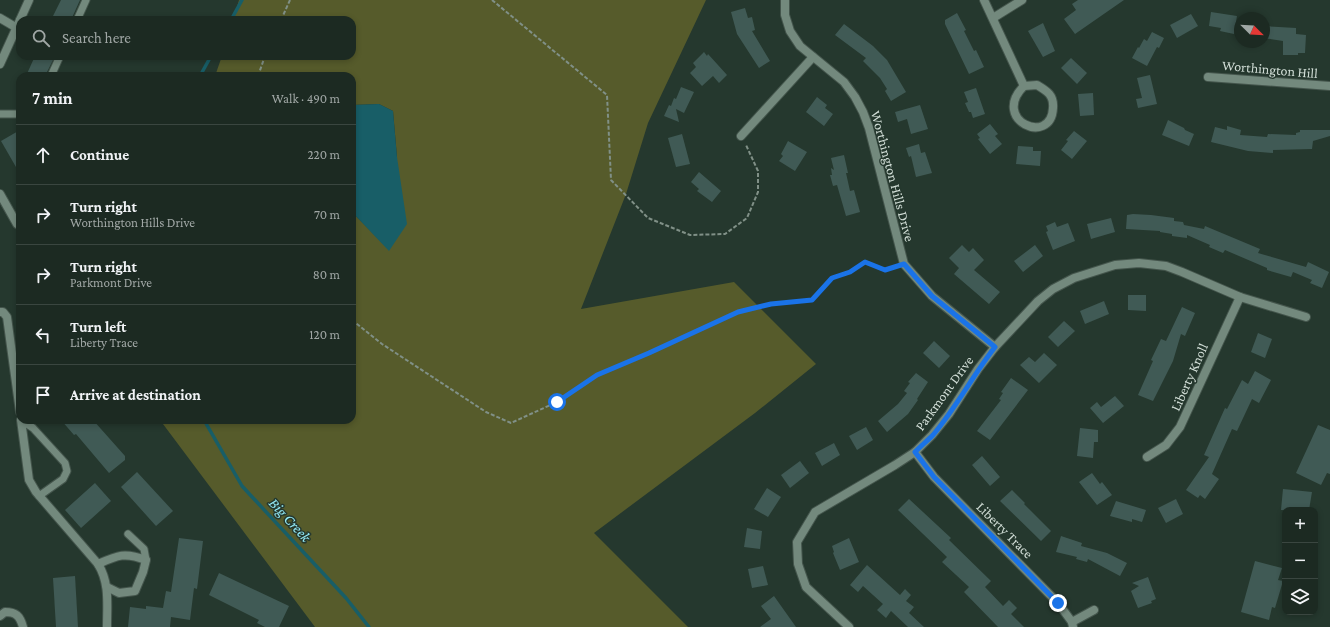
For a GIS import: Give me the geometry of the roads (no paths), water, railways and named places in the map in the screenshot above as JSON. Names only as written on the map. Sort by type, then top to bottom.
[{"type":"street","points":[[22,16],[29,0]]},
{"type":"street","name":"Worthington Hills Drive","points":[[785,0],[785,15],[790,31],[800,46],[844,82],[855,97],[863,112],[869,128],[904,264],[932,296],[995,347]]},
{"type":"street","points":[[984,0],[1024,86]]},
{"type":"street","points":[[993,18],[1022,0]]},
{"type":"street","points":[[0,18],[16,22]]},
{"type":"street","points":[[0,64],[16,29]]},
{"type":"street","points":[[742,136],[813,57]]},
{"type":"street","name":"Worthington Hill","points":[[1208,77],[1330,86]]},
{"type":"street","points":[[1036,85],[1047,91],[1053,102],[1052,114],[1045,124],[1034,128],[1025,126],[1018,119],[1014,111],[1014,101],[1018,92],[1024,86],[1036,85]]},
{"type":"street","points":[[0,194],[16,220]]},
{"type":"street","name":"Parkmont Drive","points":[[849,627],[806,587],[798,564],[797,542],[815,512],[915,452],[932,436],[949,414],[978,369],[995,347],[1038,301],[1053,289],[1074,278],[1115,265],[1139,263],[1166,266],[1240,297],[1306,317]]},
{"type":"street","name":"Liberty Knoll","points":[[1146,457],[1166,445],[1180,428],[1240,297]]},
{"type":"street","points":[[0,312],[3,312],[7,317],[16,383]]},
{"type":"street","points":[[22,424],[29,480],[39,496],[98,564],[103,573],[107,587],[107,627]]},
{"type":"street","name":"Liberty Trace","points":[[915,452],[934,477],[1058,603],[1073,624]]},
{"type":"street","points":[[98,564],[116,556],[133,555],[146,560],[135,591],[119,593],[107,587]]},
{"type":"street","points":[[1073,624],[1094,610]]},
{"type":"street","points":[[2,611],[14,612],[21,618],[24,627]]},
{"type":"lane","points":[[79,16],[86,0]]},
{"type":"lane","points":[[53,72],[58,60]]},
{"type":"lane","points":[[0,114],[16,114]]},
{"type":"lane","points":[[27,424],[33,428],[66,463],[67,471],[63,479],[39,496]]},
{"type":"lane","points":[[128,534],[144,549],[146,560]]},
{"type":"water","points":[[379,104],[393,111],[397,157],[407,224],[389,251],[356,216],[356,105]]},
{"type":"waterway","name":"Big Creek","points":[[233,16],[242,0]]},
{"type":"waterway","name":"Big Creek","points":[[202,72],[209,60]]},
{"type":"waterway","name":"Big Creek","points":[[206,424],[242,486],[346,598],[369,627]]}]
